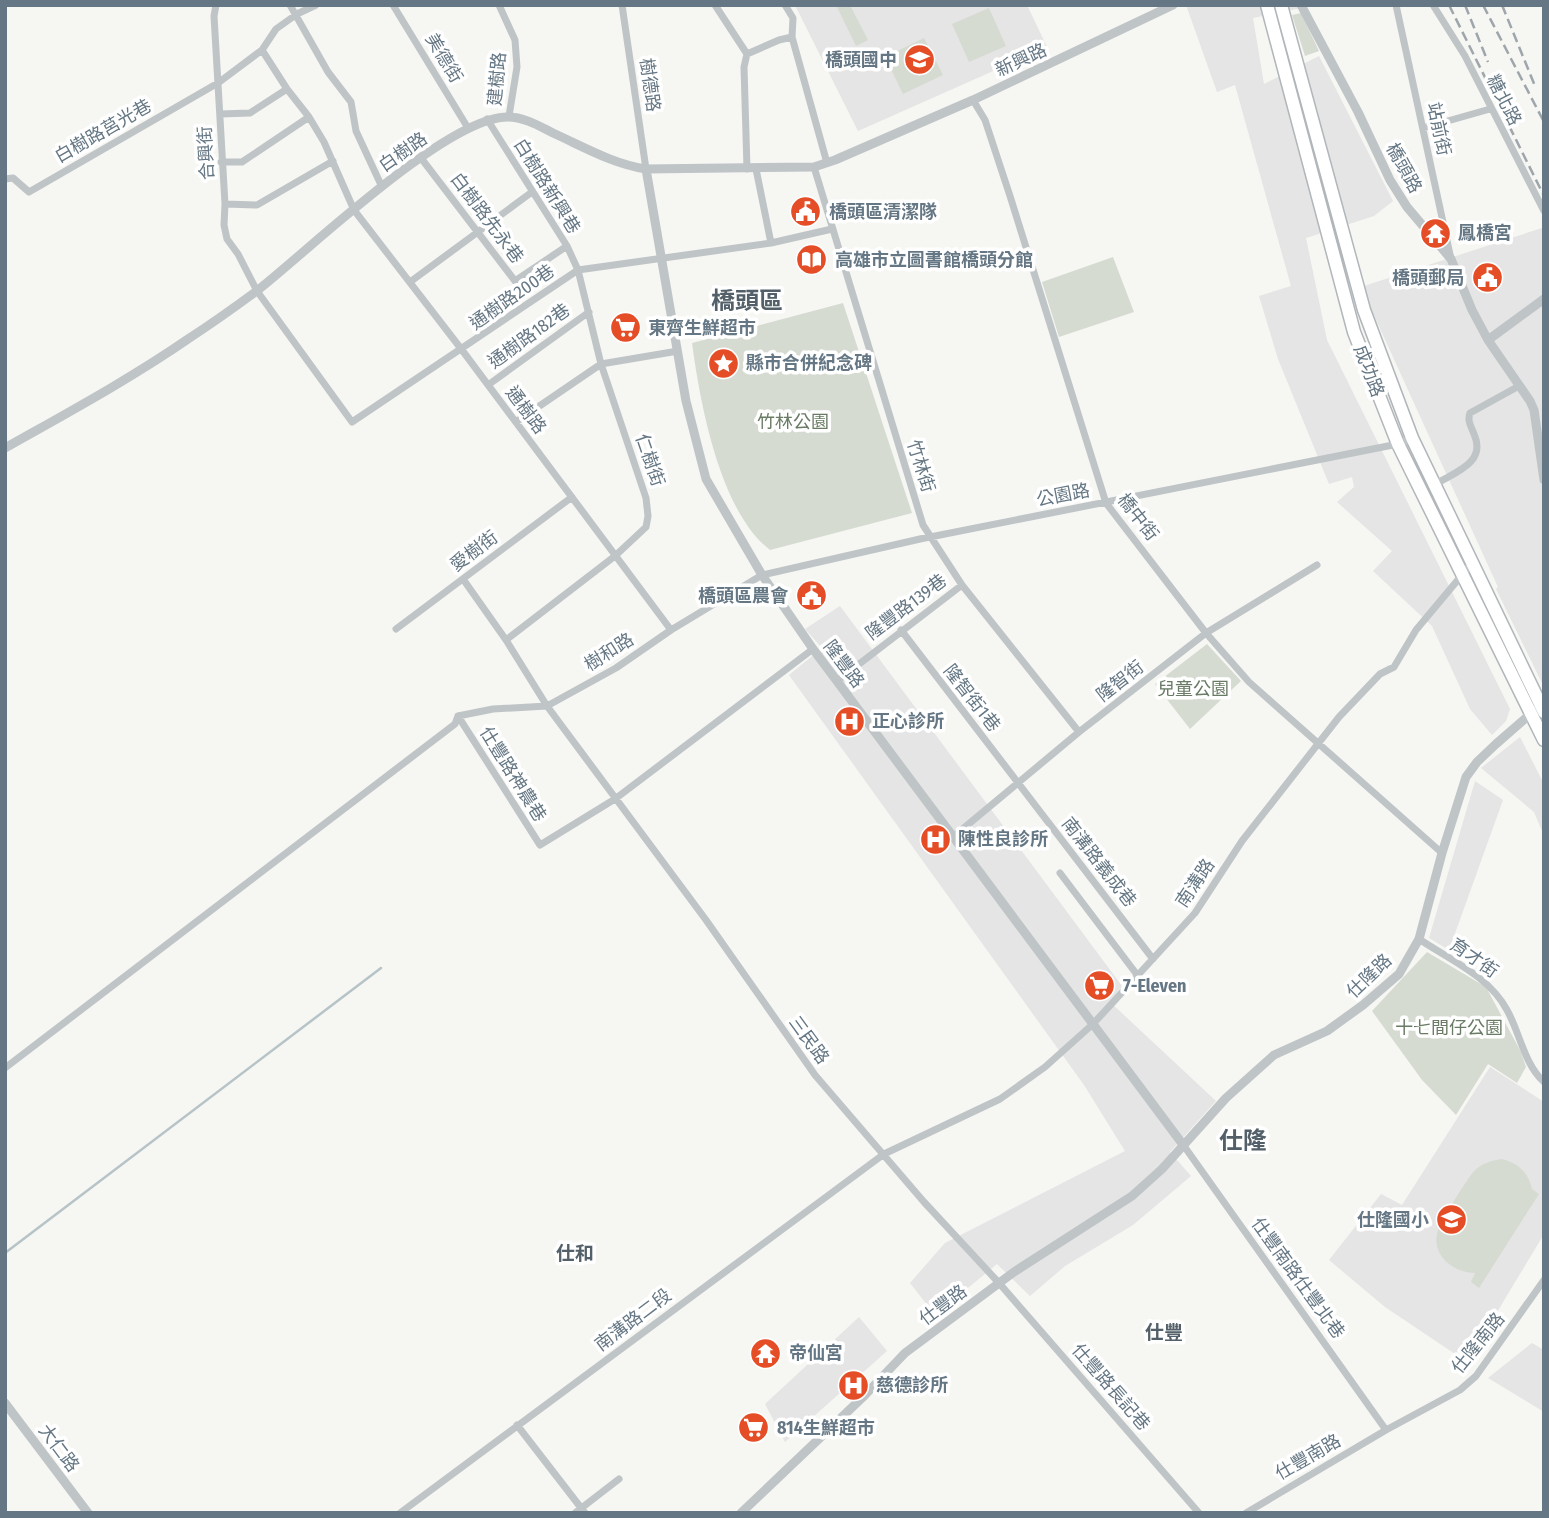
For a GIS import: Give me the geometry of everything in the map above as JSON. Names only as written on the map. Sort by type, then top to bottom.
[{"type":"main road","name":"成功路","points":[[1267,5],[1354,332],[1398,444],[1461,575],[1540,708]]},
{"type":"main road","name":"成功路","points":[[1281,5],[1364,310],[1412,438],[1540,708]]},
{"type":"main road","points":[[1540,708],[1544,740]]},
{"type":"street","name":"合興街","points":[[216,5],[214,16],[225,204],[223,225],[227,239],[257,291],[352,422],[462,350]]},
{"type":"street","points":[[290,5],[328,72],[351,102],[356,131],[382,187]]},
{"type":"street","points":[[218,83],[262,50],[276,29],[316,5]]},
{"type":"street","name":"美德街","points":[[393,5],[468,128]]},
{"type":"street","name":"建樹路","points":[[499,5],[515,40],[517,67],[509,116]]},
{"type":"street","points":[[715,5],[747,54],[744,67],[751,169],[771,243]]},
{"type":"street","points":[[785,5],[793,18],[792,37],[827,163]]},
{"type":"street","name":"新興路","points":[[880,141],[1173,5]]},
{"type":"street","name":"橋頭路","points":[[1301,5],[1358,112],[1390,180],[1408,207],[1451,259],[1488,340],[1534,411],[1544,480]]},
{"type":"street","name":"站前街","points":[[1395,5],[1451,259]]},
{"type":"street","name":"糖北路","points":[[1433,5],[1465,56],[1544,211]]},
{"type":"street","name":"樹德路","points":[[625,6],[646,170]]},
{"type":"street","points":[[747,54],[792,37]]},
{"type":"street","name":"通樹路","points":[[262,50],[309,117],[333,161],[354,210],[671,631]]},
{"type":"street","name":"白樹路莒光巷","points":[[5,179],[13,178],[29,192],[218,83]]},
{"type":"street","points":[[220,114],[250,113],[287,89]]},
{"type":"street","name":"橋中街","points":[[973,100],[985,120],[1010,196],[1105,503],[1206,633],[1266,699],[1442,853]]},
{"type":"street","points":[[1423,128],[1490,109]]},
{"type":"street","name":"白樹路","points":[[5,448],[114,386],[187,340],[257,291],[421,158],[487,119],[509,116],[529,121],[623,166],[646,170],[814,167],[880,141]]},
{"type":"street","points":[[221,162],[242,162],[309,117]]},
{"type":"street","name":"白樹路新興巷","points":[[487,119],[567,246],[578,270]]},
{"type":"street","name":"白樹路先永巷","points":[[421,158],[515,281],[567,246]]},
{"type":"street","points":[[225,204],[257,205],[333,161]]},
{"type":"street","name":"竹林街","points":[[814,167],[929,538],[962,585],[1079,732]]},
{"type":"street","name":"隆豐路","points":[[646,170],[686,401],[706,479],[762,575],[813,649],[1184,1146]]},
{"type":"street","points":[[410,282],[532,192]]},
{"type":"street","name":"通樹路200巷","points":[[462,350],[578,270],[771,243],[832,229]]},
{"type":"street","name":"仁樹街","points":[[506,640],[615,556],[646,527],[646,498],[601,364],[578,270]]},
{"type":"street","points":[[1488,340],[1544,299]]},
{"type":"street","name":"通樹路182巷","points":[[488,385],[589,312]]},
{"type":"street","points":[[516,422],[601,364],[678,351]]},
{"type":"street","points":[[1434,485],[1475,459],[1479,452],[1468,421],[1469,413],[1519,386]]},
{"type":"street","name":"公園路","points":[[762,575],[929,538],[1398,444],[1412,438]]},
{"type":"street","name":"愛樹街","points":[[396,629],[572,497]]},
{"type":"street","name":"南溝路","points":[[884,1154],[1000,1099],[1045,1067],[1093,1024],[1195,913],[1242,841],[1339,717],[1380,674],[1394,667],[1416,630],[1472,563]]},
{"type":"street","name":"隆智街","points":[[953,836],[1079,732],[1206,633],[1317,565]]},
{"type":"street","name":"樹和路","points":[[458,716],[493,709],[547,706],[616,668],[762,575]]},
{"type":"street","name":"三民路","points":[[463,579],[506,640],[547,706],[706,920],[815,1075],[947,1228],[999,1283]]},
{"type":"street","name":"隆豐路139巷","points":[[837,681],[962,585]]},
{"type":"street","name":"隆智街1巷","points":[[901,631],[1019,784]]},
{"type":"street","points":[[615,799],[813,649]]},
{"type":"street","name":"仕隆路","points":[[1184,1146],[1226,1098],[1274,1055],[1327,1031],[1399,974],[1419,939],[1466,777],[1496,744],[1540,708]]},
{"type":"street","points":[[5,1068],[455,724],[458,716]]},
{"type":"street","name":"仕豐路神農巷","points":[[458,716],[540,845],[615,799]]},
{"type":"street","name":"南溝路義成巷","points":[[1019,784],[1153,959]]},
{"type":"street","points":[[1060,873],[1138,976]]},
{"type":"street","name":"育才街","points":[[1419,939],[1490,986],[1506,1007],[1529,1063],[1544,1082]]},
{"type":"street","name":"仕豐路","points":[[746,1511],[905,1353],[999,1283],[1132,1196],[1184,1146]]},
{"type":"street","name":"仕豐南路仕豐北巷","points":[[1184,1146],[1386,1430]]},
{"type":"street","name":"南溝路二段","points":[[400,1513],[884,1154]]},
{"type":"street","name":"仕隆南路","points":[[1386,1430],[1460,1390],[1475,1376],[1544,1280]]},
{"type":"street","name":"仕豐路長記巷","points":[[999,1283],[1199,1513]]},
{"type":"street","name":"大仁路","points":[[5,1403],[88,1513]]},
{"type":"street","points":[[517,1425],[581,1511],[619,1479]]},
{"type":"street","name":"仕豐南路","points":[[1246,1513],[1386,1430]]},
{"type":"shaded area","name":"橋頭國中","points":[[795,5],[1027,5],[1047,47],[858,131]]},
{"type":"shaded area","points":[[1186,5],[1315,5],[1253,18],[1264,84],[1319,56],[1393,201],[1374,216],[1306,238],[1327,340],[1510,709],[1506,721],[1492,735],[1470,709],[1432,626],[1373,571],[1392,551],[1337,502],[1354,487],[1352,477],[1329,484],[1278,359],[1259,296],[1291,286],[1235,85],[1217,92]]},
{"type":"shaded area","points":[[1542,228],[1544,687],[1496,589],[1498,587],[1361,287]]},
{"type":"shaded area","points":[[840,606],[1122,986],[1110,1002],[1216,1101],[1170,1152],[1191,1176],[1133,1225],[1065,1266],[1030,1296],[997,1264],[935,1315],[910,1283],[945,1243],[1125,1151],[1084,1085],[789,675],[822,648],[805,629]]},
{"type":"shaded area","points":[[1520,737],[1544,784],[1544,836],[1534,812],[1481,768]]},
{"type":"shaded area","points":[[1475,781],[1503,800],[1449,950],[1429,938]]},
{"type":"shaded area","name":"仕隆國小","points":[[1490,1067],[1544,1102],[1544,1234],[1467,1362],[1385,1307],[1329,1260],[1381,1194],[1402,1205]]},
{"type":"shaded area","points":[[859,1317],[887,1351],[785,1442],[765,1404]]},
{"type":"shaded area","points":[[1532,1343],[1544,1350],[1544,1412],[1488,1378]]},
{"type":"green space","points":[[836,5],[850,5],[868,40],[856,46]]},
{"type":"green space","points":[[989,8],[1006,46],[969,62],[952,24]]},
{"type":"green space","points":[[1301,13],[1319,51],[1305,56],[1292,15]]},
{"type":"green space","points":[[924,38],[943,75],[903,94],[885,57]]},
{"type":"green space","points":[[1113,257],[1134,312],[1059,337],[1042,282]]},
{"type":"green space","name":"竹林公園","points":[[843,303],[912,513],[770,550],[753,533],[725,484],[707,425],[692,343]]},
{"type":"green space","name":"兒童公園","points":[[1207,644],[1241,681],[1190,729],[1155,684]]},
{"type":"green space","name":"十七間仔公園","points":[[1427,952],[1486,987],[1521,1052],[1526,1067],[1517,1083],[1488,1064],[1456,1115],[1422,1080],[1372,1011]]},
{"type":"green space","points":[[1502,1159],[1522,1170],[1532,1189],[1539,1194],[1479,1288],[1471,1282],[1475,1273],[1459,1270],[1445,1260],[1437,1247],[1436,1239],[1444,1218],[1476,1169],[1485,1163]]},
{"type":"waterway","points":[[5,1253],[381,968]]},
{"type":"railway","points":[[1449,5],[1544,196]]},
{"type":"railway","points":[[1465,5],[1488,62]]},
{"type":"railway","points":[[1483,5],[1544,122]]},
{"type":"railway","points":[[1502,5],[1535,86]]},
{"type":"place","name":"橋頭國中","points":[[920,60]]},
{"type":"place","name":"橋頭區清潔隊","points":[[806,212]]},
{"type":"place","name":"鳳橋宮","points":[[1435,233]]},
{"type":"place","name":"高雄市立圖書館橋頭分館","points":[[812,260]]},
{"type":"place","name":"橋頭郵局","points":[[1487,278]]},
{"type":"place","name":"東齊生鮮超市","points":[[625,328]]},
{"type":"place","name":"縣市合併紀念碑","points":[[723,363]]},
{"type":"place","name":"橋頭區農會","points":[[811,596]]},
{"type":"place","name":"正心診所","points":[[849,721]]},
{"type":"place","name":"陳性良診所","points":[[935,839]]},
{"type":"place","name":"7-Eleven","points":[[1100,986]]},
{"type":"place","name":"仕隆國小","points":[[1452,1220]]},
{"type":"place","name":"帝仙宮","points":[[766,1353]]},
{"type":"place","name":"慈德診所","points":[[853,1385]]},
{"type":"place","name":"814生鮮超市","points":[[754,1428]]},
{"type":"district","name":"橋頭區","points":[[747,301]]},
{"type":"district","name":"仕隆","points":[[1243,1141]]},
{"type":"district","name":"仕和","points":[[575,1253]]},
{"type":"district","name":"仕豐","points":[[1164,1332]]}]
